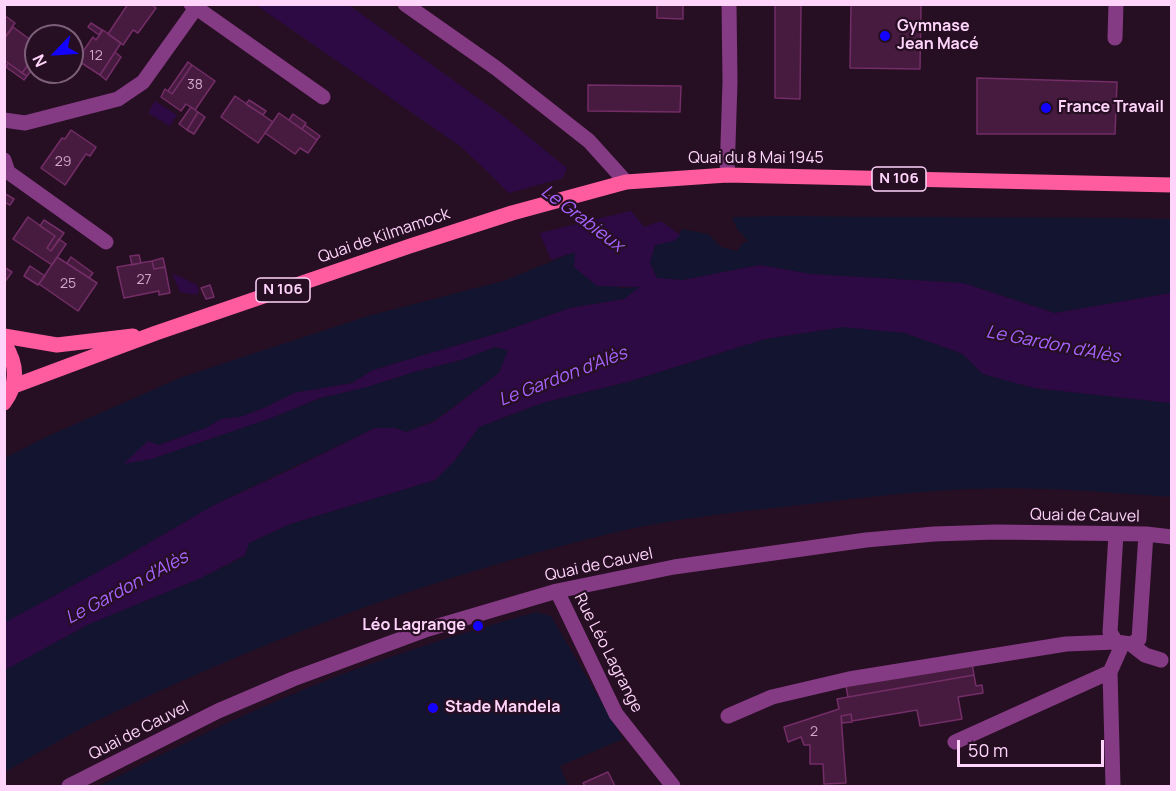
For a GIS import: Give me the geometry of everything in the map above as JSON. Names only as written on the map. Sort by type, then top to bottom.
[{"type":"main road","name":"Quai du 8 Mai 1945","points":[[626,182],[727,175],[1172,185]]},
{"type":"main road","name":"Quai de Kilmamock","points":[[14,386],[156,333],[410,246],[512,213],[626,182]]},
{"type":"main road","name":"Quai de Kilmamock","points":[[4,336],[57,345],[156,333]]},
{"type":"main road","points":[[4,344],[13,357],[15,372],[14,386],[4,402]]},
{"type":"street","points":[[405,4],[496,68],[580,134],[626,182]]},
{"type":"street","points":[[727,175],[730,82],[729,4]]},
{"type":"street","points":[[1115,38],[1116,4]]},
{"type":"street","points":[[4,120],[25,123],[118,99],[143,82],[193,6],[323,97]]},
{"type":"street","points":[[4,160],[8,172],[106,242]]},
{"type":"street","name":"Quai de Cauvel","points":[[69,786],[218,711],[293,679],[428,629],[557,591],[674,567],[866,540],[934,534],[996,532],[1146,534],[1172,537]]},
{"type":"street","points":[[1116,534],[1110,632],[1123,643],[1145,655],[1161,660]]},
{"type":"street","points":[[728,716],[772,697],[849,679],[1066,644],[1123,643],[1139,639],[1146,534]]},
{"type":"street","name":"Rue Léo Lagrange","points":[[557,591],[616,714],[673,786]]},
{"type":"street","points":[[1113,786],[1110,672],[1123,643]]},
{"type":"street","points":[[955,742],[1110,672]]},
{"type":"shaded area","points":[[732,217],[1171,219],[1171,293],[1055,313],[963,283],[811,274],[760,265],[683,280],[657,278],[650,263],[655,245],[679,235],[682,229],[708,234],[721,247],[737,251],[743,243],[748,241],[737,229]]},
{"type":"shaded area","points":[[575,252],[620,288],[641,287],[625,299],[570,308],[502,332],[373,370],[352,383],[294,393],[264,408],[240,417],[221,419],[206,428],[159,445],[148,441],[151,459],[274,417],[320,398],[461,360],[495,347],[508,350],[499,373],[434,421],[406,432],[395,428],[375,428],[214,505],[5,623],[5,458],[46,437],[182,377],[368,316],[503,281]]},
{"type":"shaded area","points":[[843,327],[905,333],[963,354],[983,374],[1034,388],[1171,403],[1171,497],[1046,489],[951,490],[875,496],[714,515],[612,533],[477,570],[411,591],[281,639],[217,665],[90,724],[5,772],[5,670],[87,625],[201,578],[245,556],[249,543],[290,524],[435,480],[455,460],[479,427],[542,403],[627,382],[765,339]]},
{"type":"shaded area","name":"Stade Mandela","points":[[536,612],[551,616],[623,739],[560,766],[568,786],[99,786],[230,722],[310,687],[450,637]]},
{"type":"water","points":[[256,5],[349,5],[507,119],[563,165],[631,211],[644,227],[661,221],[680,235],[674,241],[655,245],[650,263],[657,278],[683,280],[760,265],[811,274],[963,283],[1055,313],[1171,293],[1171,403],[1034,388],[983,374],[963,354],[905,333],[843,327],[765,339],[627,382],[542,403],[479,427],[455,460],[435,480],[290,524],[249,543],[245,555],[201,578],[87,625],[5,670],[4,623],[214,505],[375,428],[395,428],[406,432],[434,422],[499,373],[508,350],[495,347],[461,360],[320,398],[274,417],[151,459],[123,464],[148,441],[159,445],[206,428],[221,419],[240,417],[264,408],[294,393],[352,383],[373,370],[502,332],[570,308],[624,299],[640,287],[597,286],[574,267],[575,252],[551,260],[528,214],[460,146]]},
{"type":"water","points":[[155,101],[177,115],[170,126],[148,113]]},
{"type":"water","points":[[172,273],[197,285],[199,291],[197,295],[180,292]]},
{"type":"pier","points":[[568,165],[634,210],[536,234],[525,216],[506,194],[563,178]]},
{"type":"building","points":[[128,4],[151,4],[156,8],[138,33],[133,30],[123,45],[108,34]]},
{"type":"building","points":[[657,4],[683,4],[683,19],[657,18]]},
{"type":"building","points":[[775,4],[801,4],[800,99],[775,98]]},
{"type":"building","name":"Gymnase Jean Macé","points":[[851,4],[921,4],[920,69],[850,68]]},
{"type":"building","points":[[4,15],[15,23],[4,39]]},
{"type":"building","points":[[91,23],[102,30],[99,35],[88,27]]},
{"type":"building","points":[[13,27],[24,35],[24,70],[22,73],[4,60],[4,39]]},
{"type":"building","points":[[103,30],[121,43],[100,75],[84,65],[84,50],[93,37],[96,40]]},
{"type":"building","points":[[115,52],[121,57],[106,80],[100,75]]},
{"type":"building","points":[[188,62],[192,65],[172,94],[168,91]]},
{"type":"building","points":[[8,63],[24,74],[24,80],[6,67]]},
{"type":"building","points":[[192,65],[215,81],[195,110],[186,104],[181,111],[161,97],[165,89],[172,94]]},
{"type":"building","name":"France Travail","points":[[977,78],[1117,82],[1115,134],[977,134]]},
{"type":"building","points":[[588,85],[681,86],[680,112],[588,111]]},
{"type":"building","points":[[235,96],[273,122],[258,143],[221,117]]},
{"type":"building","points":[[249,100],[266,111],[263,115],[246,104]]},
{"type":"building","points":[[191,107],[198,112],[187,130],[179,124]]},
{"type":"building","points":[[198,112],[205,117],[194,134],[187,130]]},
{"type":"building","points":[[279,113],[317,140],[308,153],[300,148],[295,154],[265,133]]},
{"type":"building","points":[[293,114],[306,123],[302,129],[289,120]]},
{"type":"building","points":[[305,125],[320,136],[317,140],[302,129]]},
{"type":"building","points":[[71,130],[96,147],[90,156],[86,154],[65,185],[41,168],[62,138],[65,139]]},
{"type":"building","points":[[4,193],[14,199],[10,205],[4,202]]},
{"type":"building","points":[[28,217],[55,236],[47,248],[51,251],[59,239],[66,244],[52,265],[13,239]]},
{"type":"building","points":[[44,220],[64,233],[51,251],[47,248],[55,236],[40,226]]},
{"type":"building","points":[[139,255],[141,263],[132,265],[130,256]]},
{"type":"building","points":[[57,257],[97,283],[78,311],[39,284]]},
{"type":"building","points":[[71,257],[93,273],[89,278],[67,263]]},
{"type":"building","points":[[163,258],[165,267],[154,269],[152,261]]},
{"type":"building","points":[[152,261],[154,269],[165,267],[170,293],[159,295],[159,291],[124,298],[117,267]]},
{"type":"building","points":[[30,266],[45,276],[38,285],[24,276]]},
{"type":"building","points":[[4,267],[12,272],[4,283]]},
{"type":"building","points":[[210,285],[214,297],[206,299],[201,288]]},
{"type":"building","points":[[972,664],[974,675],[848,697],[846,686]]},
{"type":"building","points":[[974,675],[976,686],[982,685],[983,693],[958,697],[962,719],[920,726],[917,710],[852,721],[851,714],[841,716],[846,783],[824,784],[823,764],[810,764],[810,745],[804,745],[801,737],[788,742],[784,727],[839,709],[837,699]]},
{"type":"building","points":[[851,714],[852,722],[842,723],[841,716]]},
{"type":"building","points":[[608,772],[615,786],[585,786],[583,783]]},
{"type":"place","name":"Gymnase Jean Macé","points":[[885,36]]},
{"type":"place","name":"France Travail","points":[[1046,108]]},
{"type":"place","name":"Léo Lagrange","points":[[478,626]]},
{"type":"place","name":"Stade Mandela","points":[[433,708]]},
{"type":"water label","name":"Le Grabieux","points":[[582,219]]},
{"type":"water label","name":"Le Gardon d'Alès","points":[[1053,345]]},
{"type":"water label","name":"Le Gardon d'Alès","points":[[563,377]]},
{"type":"water label","name":"Le Gardon d'Alès","points":[[127,588]]}]
